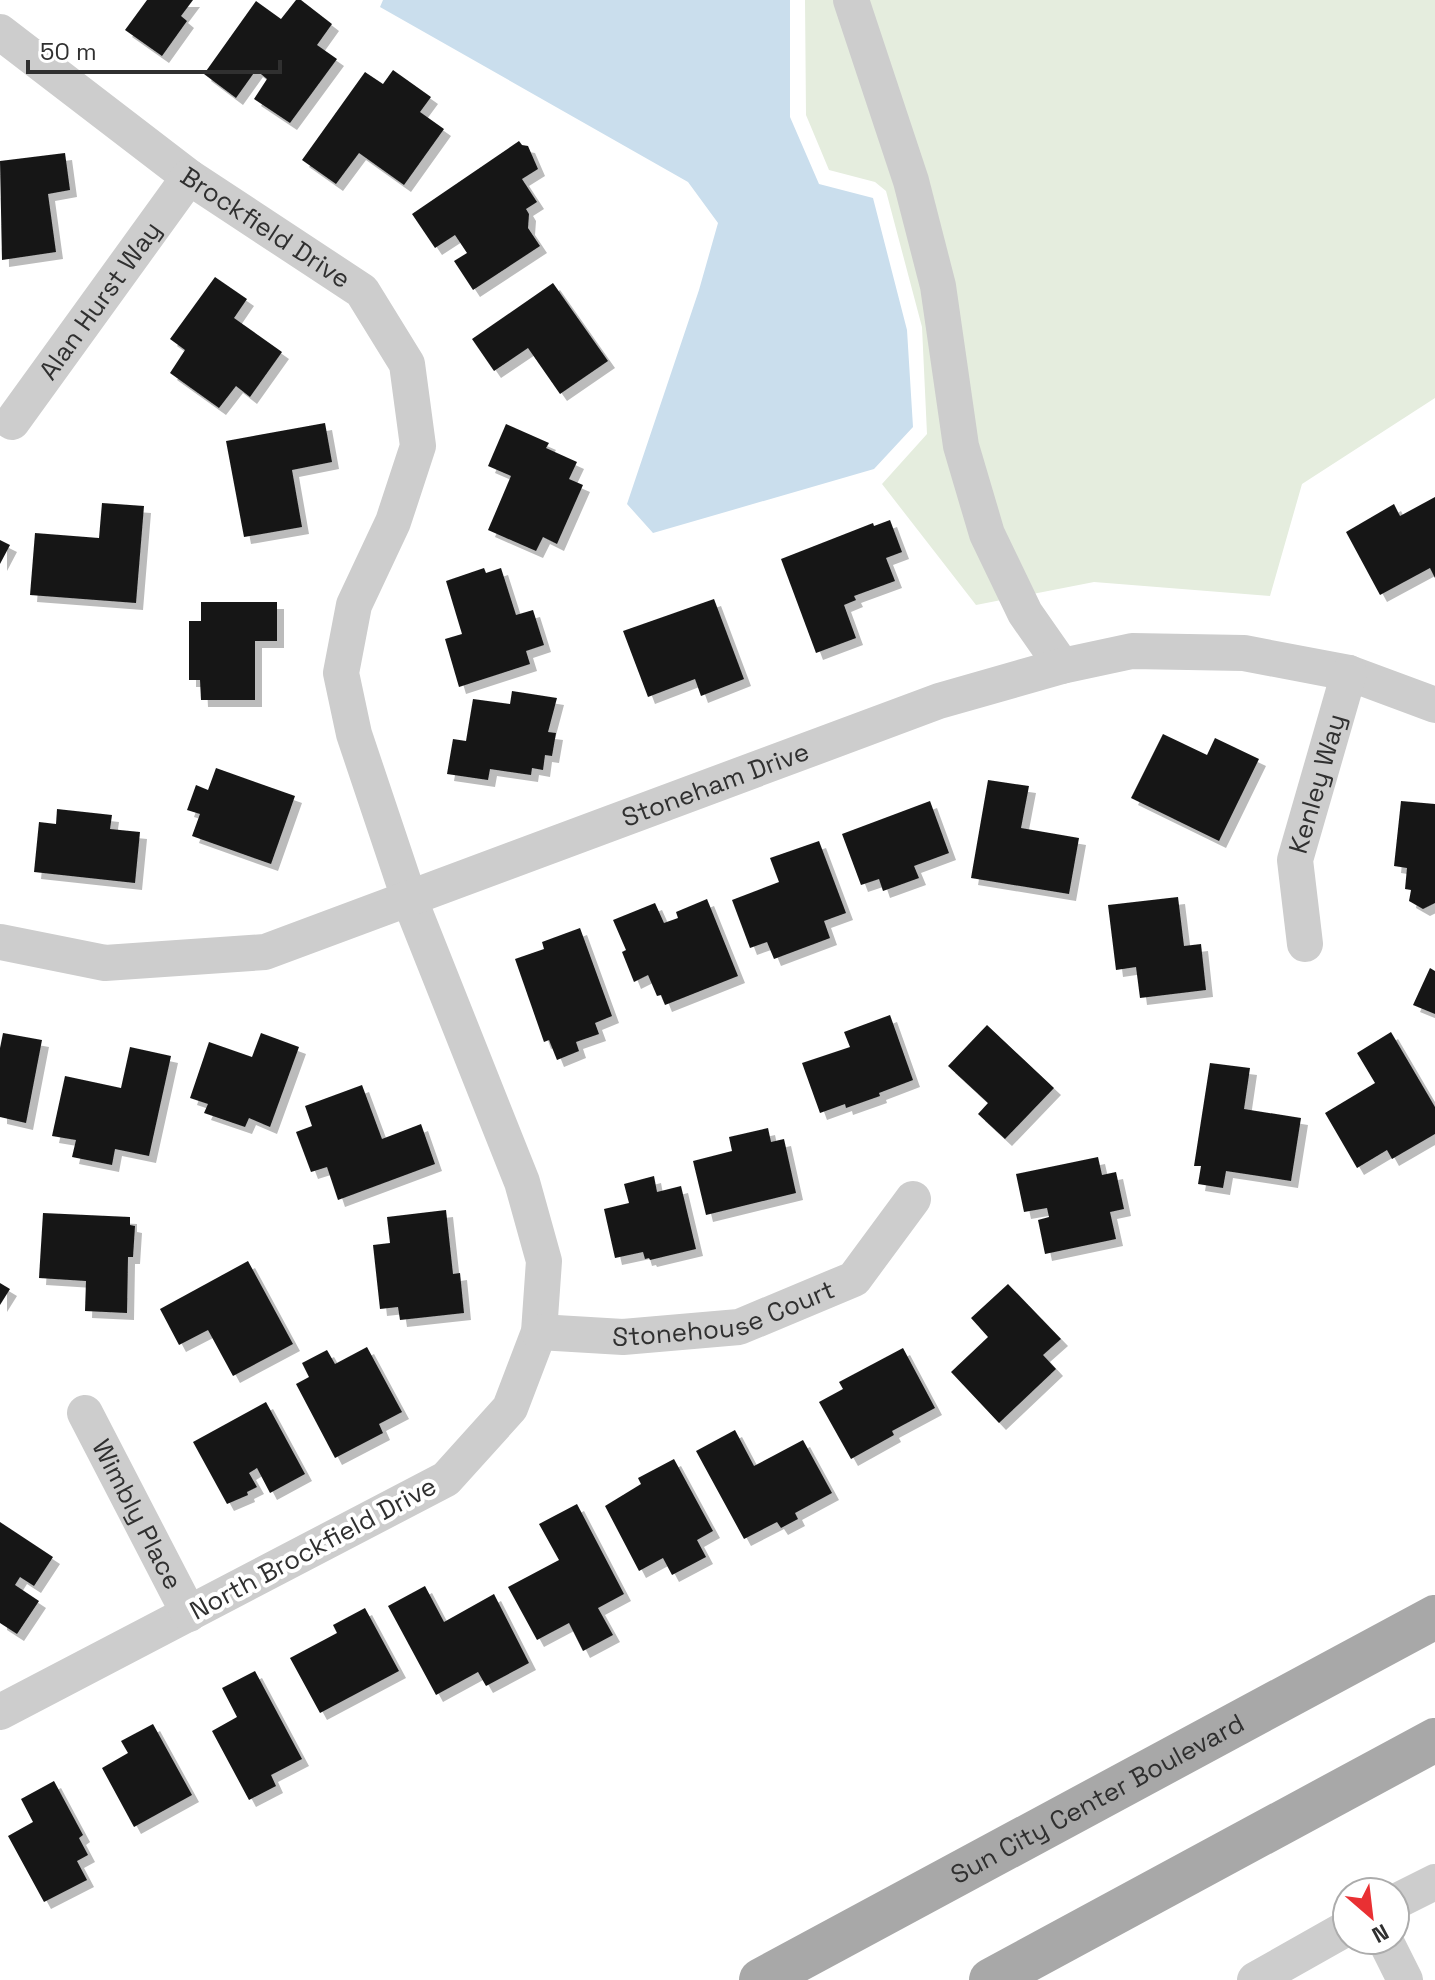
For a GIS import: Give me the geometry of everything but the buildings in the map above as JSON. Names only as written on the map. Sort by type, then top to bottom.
[{"type":"main road","name":"Sun City Center Boulevard","points":[[761,1980],[1435,1617]]},
{"type":"main road","points":[[991,1980],[1435,1740]]},
{"type":"main road","points":[[816,1980],[832,1971],[921,1893]]},
{"type":"street","points":[[851,0],[911,181],[934,271],[961,446],[987,534],[1025,613],[1062,666]]},
{"type":"street","name":"Brockfield Drive","points":[[0,32],[189,177],[362,291],[407,364],[418,446],[393,522],[354,605],[341,673],[354,734],[409,898]]},
{"type":"street","name":"Alan Hurst Way","points":[[12,422],[189,177]]},
{"type":"street","name":"Stoneham Drive","points":[[0,942],[105,963],[265,952],[939,701],[1062,666],[1132,651],[1244,653],[1349,673],[1435,705]]},
{"type":"street","name":"Kenley Way","points":[[1305,944],[1295,860],[1349,673]]},
{"type":"street","name":"North Brockfield Drive","points":[[0,1712],[446,1479],[510,1408],[539,1332],[544,1261],[522,1182],[409,898]]},
{"type":"street","name":"Stonehouse Court","points":[[539,1332],[623,1337],[739,1327],[854,1279],[913,1199]]},
{"type":"street","name":"Wimbly Place","points":[[85,1413],[189,1614]]},
{"type":"street","points":[[1411,1894],[1435,1882]]},
{"type":"street","points":[[1255,1980],[1331,1937]]},
{"type":"street","points":[[1393,1956],[1405,1980]]},
{"type":"green space","points":[[805,0],[1435,0],[1435,398],[1302,484],[1270,596],[1094,582],[976,605],[882,484],[927,434],[922,327],[886,191],[875,182],[829,170],[806,115]]},
{"type":"water","points":[[383,0],[790,0],[790,117],[819,184],[873,198],[907,330],[913,427],[874,469],[653,533],[627,504],[699,290],[718,223],[688,182],[380,7]]}]
